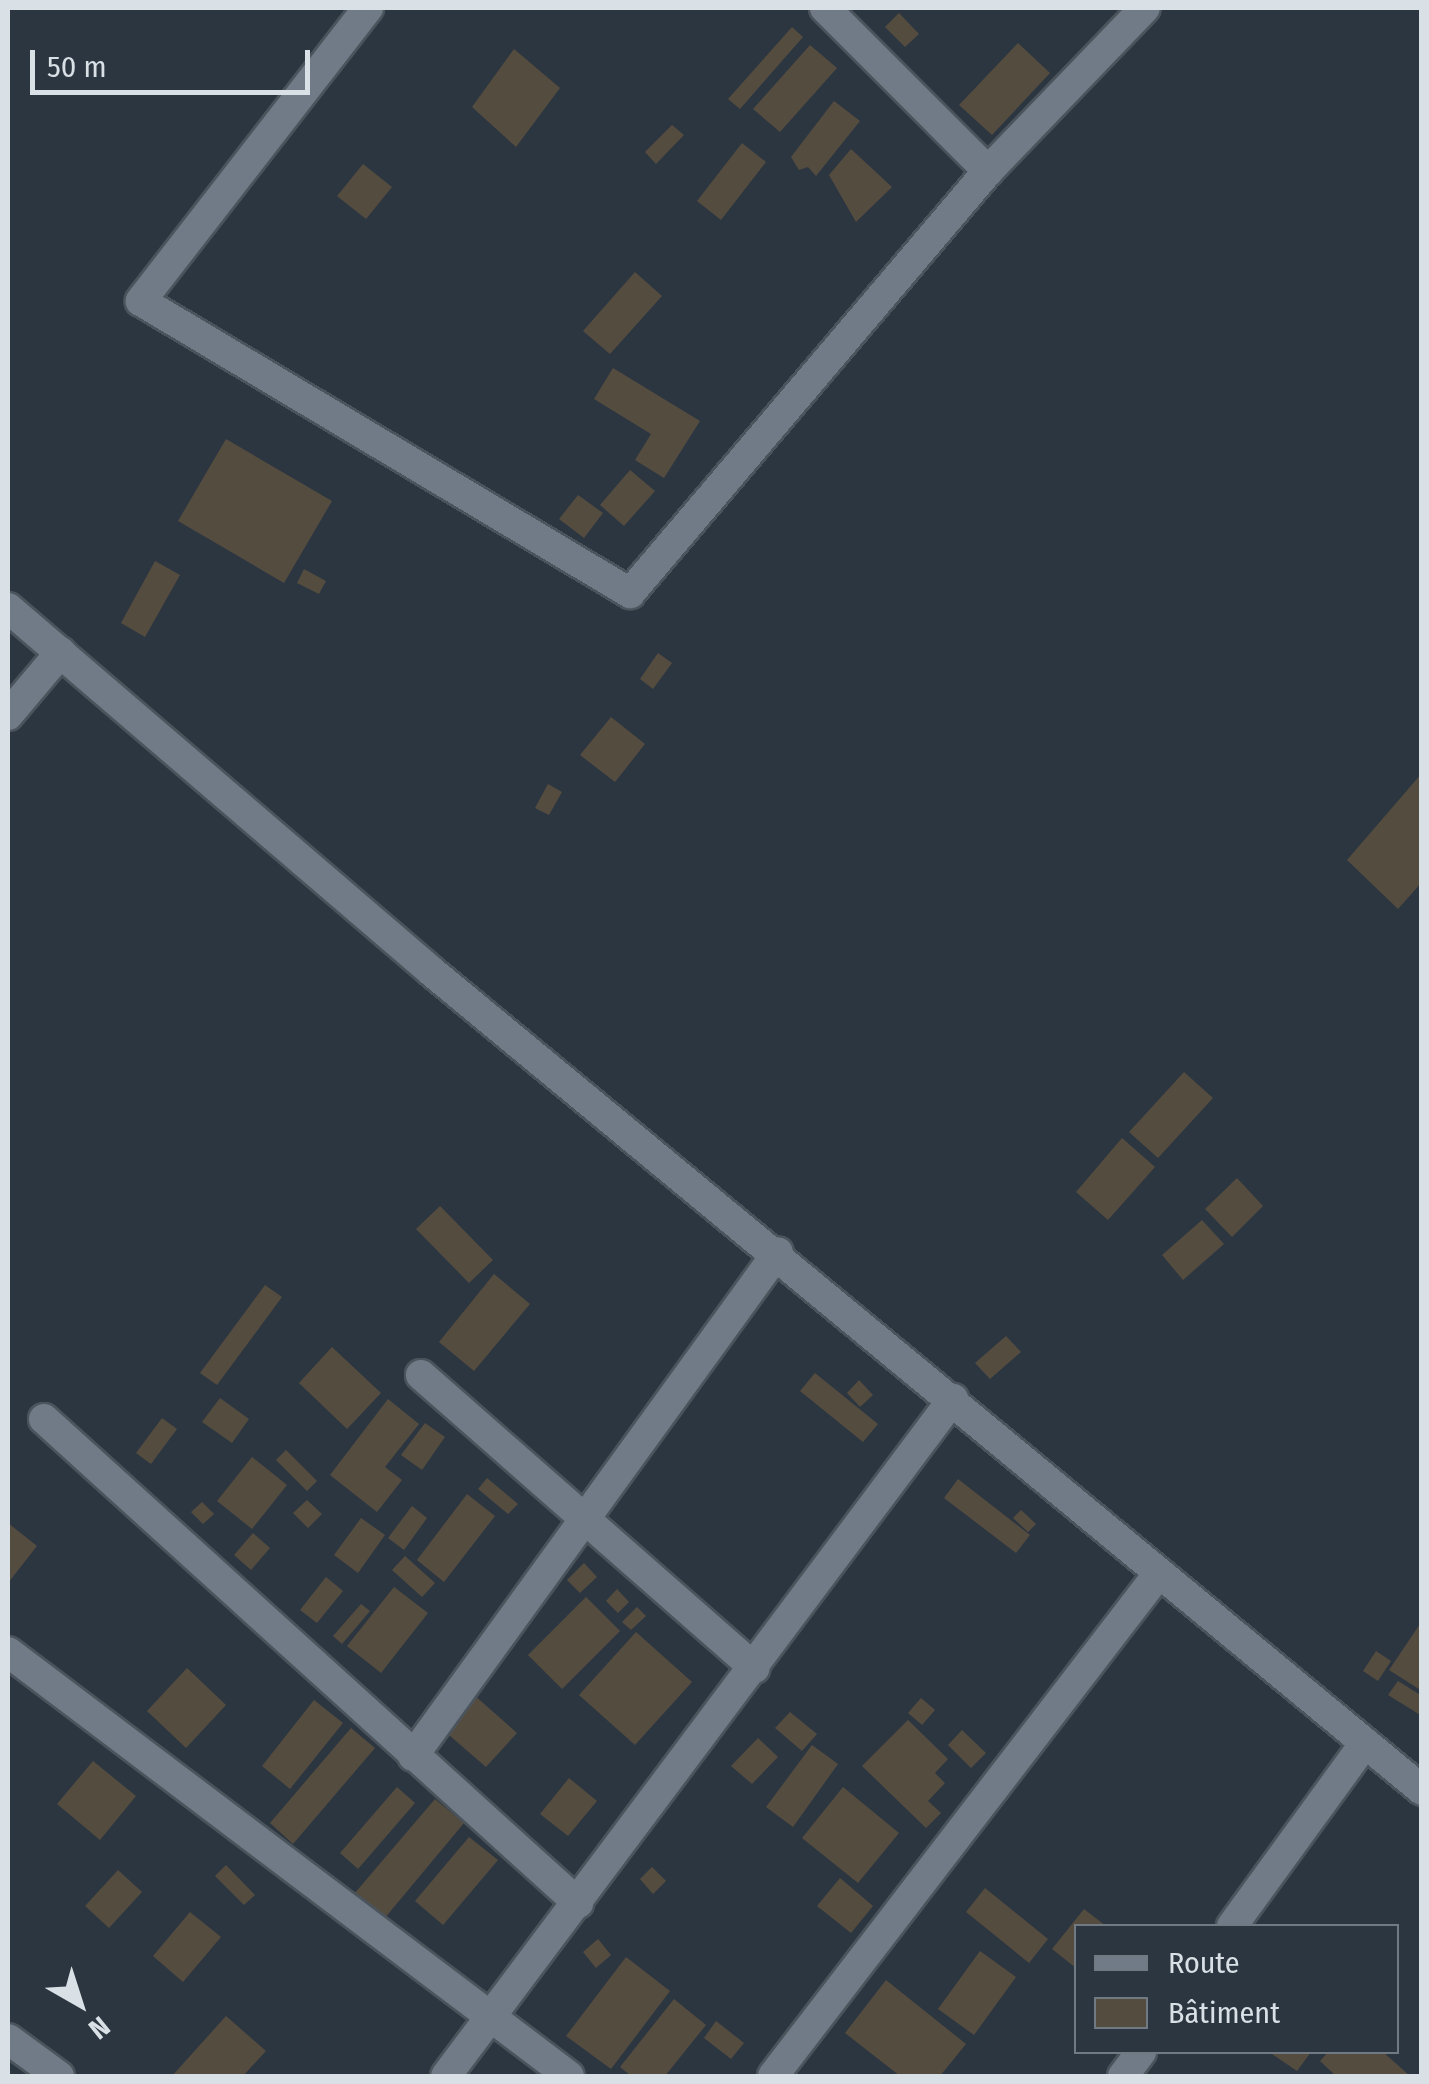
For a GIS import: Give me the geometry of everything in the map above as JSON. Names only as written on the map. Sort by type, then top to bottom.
[{"type":"street","points":[[368,8],[142,301],[630,593],[988,172],[1145,8]]},
{"type":"street","points":[[825,8],[988,172]]},
{"type":"street","points":[[8,608],[431,970],[778,1252],[1422,1790]]},
{"type":"street","points":[[8,715],[61,652]]},
{"type":"street","points":[[413,1756],[778,1252]]},
{"type":"street","points":[[421,1376],[754,1668]]},
{"type":"street","points":[[446,2076],[953,1399]]},
{"type":"street","points":[[44,1419],[578,1903]]},
{"type":"street","points":[[774,2076],[1159,1573]]},
{"type":"street","points":[[8,1652],[569,2076]]},
{"type":"street","points":[[1233,1924],[1364,1744]]},
{"type":"street","points":[[8,2039],[58,2076]]},
{"type":"street","points":[[1123,2076],[1140,2054]]},
{"type":"building","points":[[899,13],[919,34],[905,47],[885,27]]},
{"type":"building","points":[[792,27],[803,37],[740,109],[728,99]]},
{"type":"building","points":[[1018,43],[1050,73],[992,135],[959,105]]},
{"type":"building","points":[[810,45],[837,68],[780,132],[753,109]]},
{"type":"building","points":[[514,49],[560,88],[516,147],[472,107]]},
{"type":"building","points":[[834,101],[860,121],[816,176],[808,167],[799,170],[791,157]]},
{"type":"building","points":[[672,125],[684,135],[656,164],[645,152]]},
{"type":"building","points":[[742,143],[766,162],[721,220],[697,201]]},
{"type":"building","points":[[851,149],[892,187],[856,222],[829,175]]},
{"type":"building","points":[[363,164],[392,187],[366,219],[337,196]]},
{"type":"building","points":[[635,272],[662,296],[610,354],[583,331]]},
{"type":"building","points":[[613,368],[700,421],[664,478],[635,460],[651,434],[594,399]]},
{"type":"building","points":[[226,439],[332,501],[284,583],[178,521]]},
{"type":"building","points":[[630,470],[655,491],[624,526],[600,505]]},
{"type":"building","points":[[578,495],[603,513],[584,538],[559,519]]},
{"type":"building","points":[[155,561],[180,575],[145,637],[121,623]]},
{"type":"building","points":[[304,569],[326,581],[319,594],[297,583]]},
{"type":"building","points":[[658,653],[672,663],[653,689],[640,679]]},
{"type":"building","points":[[611,717],[645,744],[615,782],[580,755]]},
{"type":"building","points":[[1422,773],[1422,882],[1398,909],[1347,860]]},
{"type":"building","points":[[548,784],[562,792],[549,815],[535,808]]},
{"type":"building","points":[[1184,1072],[1213,1098],[1158,1158],[1129,1132]]},
{"type":"building","points":[[1122,1138],[1155,1167],[1108,1220],[1076,1192]]},
{"type":"building","points":[[1237,1178],[1263,1206],[1232,1237],[1205,1209]]},
{"type":"building","points":[[440,1206],[493,1260],[469,1283],[416,1229]]},
{"type":"building","points":[[1202,1220],[1224,1244],[1183,1280],[1162,1255]]},
{"type":"building","points":[[494,1274],[530,1304],[474,1371],[439,1342]]},
{"type":"building","points":[[265,1285],[282,1297],[217,1385],[200,1373]]},
{"type":"building","points":[[1006,1336],[1021,1352],[990,1379],[975,1363]]},
{"type":"building","points":[[332,1347],[381,1393],[347,1429],[299,1383]]},
{"type":"building","points":[[815,1373],[878,1424],[863,1442],[800,1391]]},
{"type":"building","points":[[859,1380],[873,1395],[860,1407],[847,1393]]},
{"type":"building","points":[[220,1398],[249,1419],[232,1443],[202,1422]]},
{"type":"building","points":[[388,1399],[419,1424],[385,1467],[402,1480],[377,1512],[330,1475]]},
{"type":"building","points":[[162,1418],[177,1429],[151,1464],[136,1453]]},
{"type":"building","points":[[425,1423],[445,1437],[422,1470],[401,1455]]},
{"type":"building","points":[[286,1450],[317,1481],[307,1491],[276,1460]]},
{"type":"building","points":[[252,1457],[287,1485],[252,1529],[217,1501]]},
{"type":"building","points":[[487,1478],[518,1504],[508,1514],[478,1489]]},
{"type":"building","points":[[958,1479],[1030,1535],[1016,1553],[944,1498]]},
{"type":"building","points":[[467,1494],[495,1516],[444,1582],[417,1560]]},
{"type":"building","points":[[307,1500],[322,1514],[308,1528],[293,1513]]},
{"type":"building","points":[[202,1502],[214,1514],[203,1524],[191,1512]]},
{"type":"building","points":[[412,1506],[427,1518],[404,1550],[388,1538]]},
{"type":"building","points":[[1021,1510],[1036,1524],[1028,1532],[1013,1518]]},
{"type":"building","points":[[361,1518],[385,1535],[358,1573],[334,1555]]},
{"type":"building","points":[[8,1523],[37,1546],[8,1583]]},
{"type":"building","points":[[253,1533],[270,1548],[251,1570],[234,1555]]},
{"type":"building","points":[[405,1556],[435,1583],[422,1597],[392,1570]]},
{"type":"building","points":[[584,1563],[597,1577],[580,1593],[567,1580]]},
{"type":"building","points":[[326,1577],[343,1591],[317,1623],[300,1610]]},
{"type":"building","points":[[394,1587],[428,1613],[381,1673],[347,1646]]},
{"type":"building","points":[[617,1589],[629,1602],[618,1613],[606,1601]]},
{"type":"building","points":[[586,1597],[620,1631],[562,1689],[528,1655]]},
{"type":"building","points":[[361,1604],[370,1611],[342,1644],[333,1636]]},
{"type":"building","points":[[637,1607],[646,1616],[631,1630],[622,1622]]},
{"type":"building","points":[[1422,1621],[1422,1691],[1389,1670]]},
{"type":"building","points":[[636,1632],[692,1682],[635,1745],[579,1695]]},
{"type":"building","points":[[1376,1651],[1391,1661],[1378,1681],[1363,1671]]},
{"type":"building","points":[[187,1668],[226,1705],[186,1748],[147,1711]]},
{"type":"building","points":[[1398,1681],[1422,1696],[1422,1716],[1388,1695]]},
{"type":"building","points":[[473,1694],[517,1733],[486,1767],[442,1729]]},
{"type":"building","points":[[921,1698],[935,1710],[922,1725],[908,1713]]},
{"type":"building","points":[[314,1700],[343,1723],[290,1789],[262,1766]]},
{"type":"building","points":[[790,1712],[817,1734],[802,1751],[775,1728]]},
{"type":"building","points":[[908,1720],[948,1759],[935,1773],[945,1783],[928,1801],[941,1813],[926,1828],[862,1766]]},
{"type":"building","points":[[351,1728],[375,1748],[293,1844],[270,1823]]},
{"type":"building","points":[[962,1730],[986,1753],[971,1768],[948,1745]]},
{"type":"building","points":[[758,1738],[778,1757],[752,1784],[731,1766]]},
{"type":"building","points":[[812,1745],[838,1764],[793,1827],[766,1807]]},
{"type":"building","points":[[93,1761],[136,1796],[100,1840],[57,1804]]},
{"type":"building","points":[[569,1778],[597,1801],[568,1836],[540,1814]]},
{"type":"building","points":[[397,1787],[415,1803],[358,1869],[340,1853]]},
{"type":"building","points":[[843,1787],[899,1833],[858,1883],[802,1838]]},
{"type":"building","points":[[435,1799],[464,1823],[384,1919],[354,1894]]},
{"type":"building","points":[[469,1837],[498,1860],[443,1925],[415,1901]]},
{"type":"building","points":[[226,1865],[255,1895],[244,1905],[215,1876]]},
{"type":"building","points":[[652,1867],[666,1881],[653,1894],[640,1879]]},
{"type":"building","points":[[118,1870],[142,1892],[109,1928],[85,1906]]},
{"type":"building","points":[[840,1878],[873,1906],[851,1933],[817,1906]]},
{"type":"building","points":[[985,1888],[1048,1939],[1029,1963],[966,1912]]},
{"type":"building","points":[[1084,1909],[1103,1924],[1074,1924],[1074,1966],[1052,1949]]},
{"type":"building","points":[[190,1912],[221,1937],[183,1982],[153,1956]]},
{"type":"building","points":[[598,1939],[611,1955],[596,1968],[583,1952]]},
{"type":"building","points":[[980,1951],[1016,1977],[974,2035],[938,2009]]},
{"type":"building","points":[[626,1957],[670,1991],[611,2069],[566,2036]]},
{"type":"building","points":[[886,1980],[966,2044],[940,2076],[900,2076],[845,2033]]},
{"type":"building","points":[[674,1999],[706,2025],[665,2076],[631,2076],[620,2067]]},
{"type":"building","points":[[226,2016],[266,2051],[243,2076],[172,2076]]},
{"type":"building","points":[[716,2021],[744,2043],[731,2059],[704,2038]]},
{"type":"building","points":[[1272,2054],[1310,2054],[1297,2071]]},
{"type":"building","points":[[1326,2054],[1385,2054],[1410,2076],[1336,2076],[1320,2061]]}]
